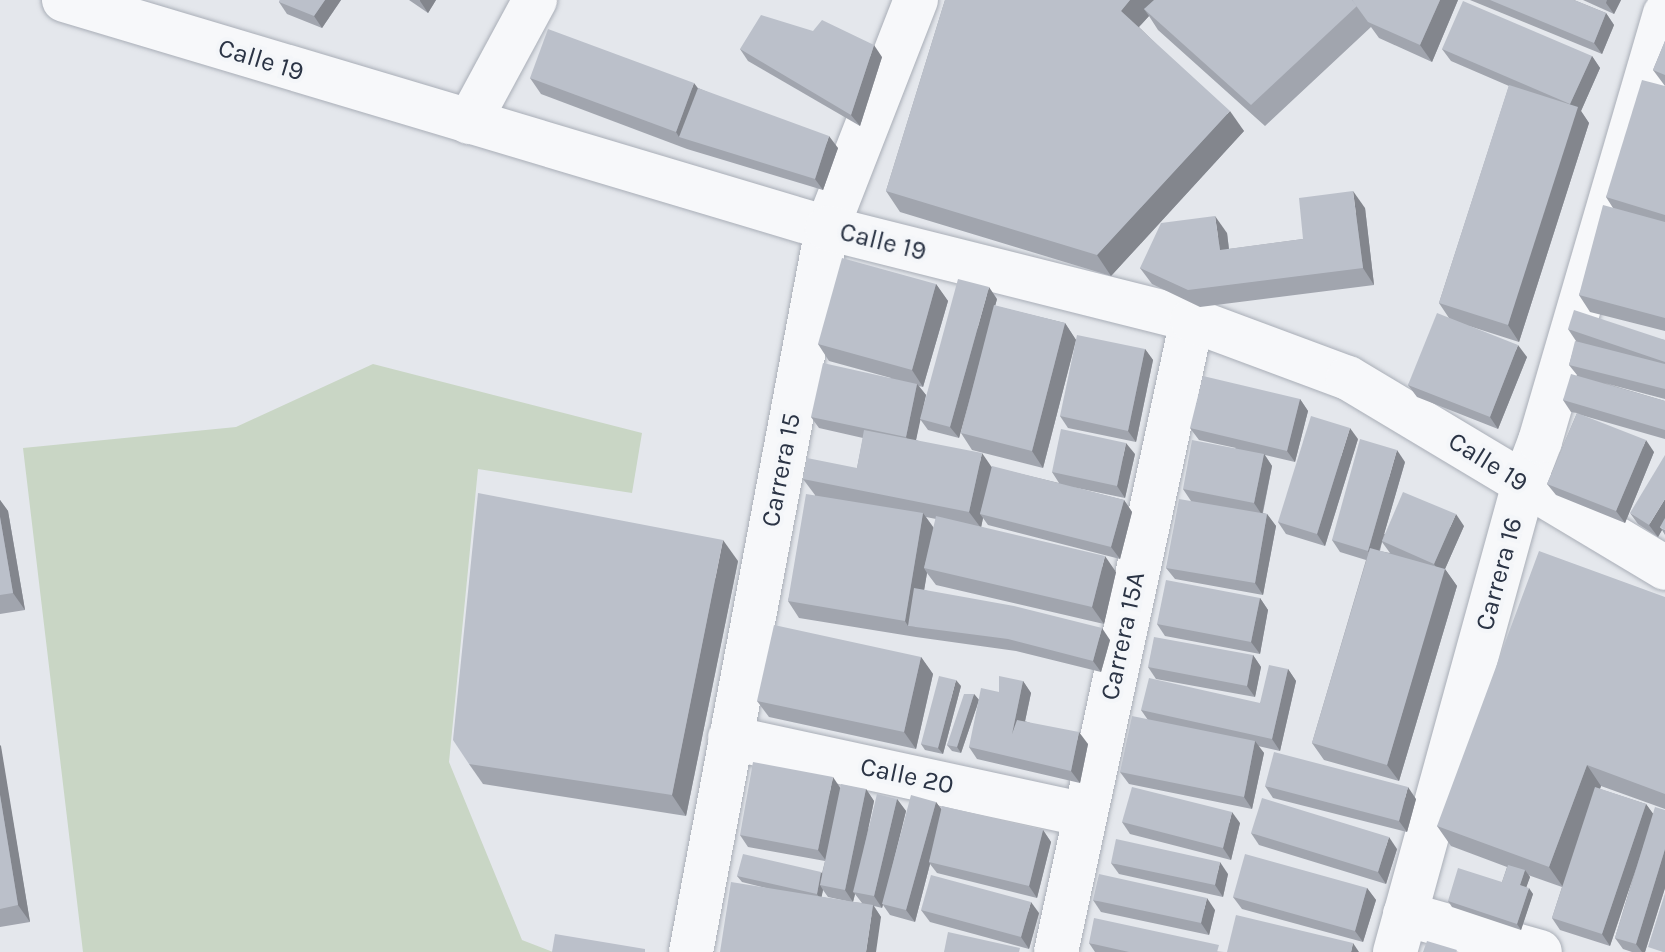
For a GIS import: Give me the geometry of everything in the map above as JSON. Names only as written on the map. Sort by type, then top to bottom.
[{"type":"street","name":"Calle 19","points":[[64,0],[827,228],[1192,320],[1348,378],[1665,568]]},
{"type":"street","points":[[469,122],[535,0]]},
{"type":"street","name":"Carrera 15","points":[[691,952],[827,228],[916,0]]},
{"type":"street","name":"Carrera 16","points":[[1400,933],[1524,483],[1540,441],[1665,14]]},
{"type":"street","name":"Carrera 15A","points":[[1056,952],[1083,814],[1192,320]]},
{"type":"street","name":"Calle 20","points":[[730,738],[1083,814]]},
{"type":"street","points":[[1400,933],[1540,952]]},
{"type":"green space","points":[[373,364],[642,433],[632,493],[478,469],[449,762],[522,940],[553,952],[83,952],[23,448],[236,427]]},
{"type":"building","points":[[280,0],[325,0],[314,16]]},
{"type":"building","points":[[945,0],[1130,0],[1121,11],[1230,111],[1097,255],[886,191]]},
{"type":"building","points":[[1154,0],[1352,0],[1357,6],[1251,105],[1144,9]]},
{"type":"building","points":[[1352,0],[1440,0],[1420,45],[1368,22]]},
{"type":"building","points":[[1490,0],[1574,0],[1606,13],[1594,43]]},
{"type":"building","points":[[1463,1],[1592,56],[1570,104],[1442,49]]},
{"type":"building","points":[[761,15],[813,31],[822,20],[874,45],[851,115],[740,49]]},
{"type":"building","points":[[548,29],[694,83],[676,132],[530,78]]},
{"type":"building","points":[[1665,41],[1665,75],[1653,70]]},
{"type":"building","points":[[1642,80],[1665,86],[1665,215],[1606,197]]},
{"type":"building","points":[[1509,85],[1578,107],[1508,325],[1439,303]]},
{"type":"building","points":[[698,88],[829,136],[815,179],[679,137]]},
{"type":"building","points":[[1353,191],[1363,268],[1188,290],[1140,268],[1161,223],[1215,216],[1220,250],[1303,239],[1299,198]]},
{"type":"building","points":[[1603,205],[1665,222],[1665,318],[1579,295]]},
{"type":"building","points":[[842,258],[936,284],[912,370],[818,344]]},
{"type":"building","points":[[958,279],[989,287],[950,427],[920,419]]},
{"type":"building","points":[[994,305],[1065,323],[1032,451],[961,433]]},
{"type":"building","points":[[1574,310],[1665,340],[1665,362],[1568,329]]},
{"type":"building","points":[[1437,313],[1518,345],[1490,417],[1408,385]]},
{"type":"building","points":[[1077,335],[1145,349],[1128,431],[1060,416]]},
{"type":"building","points":[[1575,341],[1665,364],[1665,389],[1569,365]]},
{"type":"building","points":[[823,363],[917,384],[906,437],[811,417]]},
{"type":"building","points":[[1571,374],[1665,401],[1665,430],[1563,400]]},
{"type":"building","points":[[1203,376],[1300,399],[1287,451],[1190,428]]},
{"type":"building","points":[[1577,413],[1646,440],[1616,511],[1547,484]]},
{"type":"building","points":[[1311,416],[1350,428],[1317,534],[1278,522]]},
{"type":"building","points":[[1061,429],[1126,443],[1117,486],[1052,472]]},
{"type":"building","points":[[864,430],[982,453],[969,512],[803,479],[807,458],[857,468]]},
{"type":"building","points":[[1360,439],[1397,450],[1368,551],[1332,540]]},
{"type":"building","points":[[1192,440],[1264,454],[1254,503],[1183,489]]},
{"type":"building","points":[[1665,455],[1665,499],[1649,525],[1630,513]]},
{"type":"building","points":[[992,466],[1124,500],[1111,547],[980,514]]},
{"type":"building","points":[[1403,492],[1456,514],[1434,564],[1382,541]]},
{"type":"building","points":[[478,493],[723,540],[672,795],[469,764],[453,740]]},
{"type":"building","points":[[806,494],[923,513],[905,621],[788,601]]},
{"type":"building","points":[[1179,499],[1267,514],[1255,583],[1166,568]]},
{"type":"building","points":[[936,516],[1105,556],[1092,607],[924,568]]},
{"type":"building","points":[[0,517],[13,593],[0,595]]},
{"type":"building","points":[[1370,548],[1445,569],[1387,765],[1312,743]]},
{"type":"building","points":[[1539,551],[1665,597],[1665,794],[1587,765],[1549,867],[1437,826]]},
{"type":"building","points":[[1166,580],[1260,598],[1251,642],[1157,624]]},
{"type":"building","points":[[914,588],[1014,606],[1102,628],[1093,661],[1008,639],[908,626]]},
{"type":"building","points":[[774,625],[921,657],[904,732],[757,701]]},
{"type":"building","points":[[1154,637],[1253,655],[1247,686],[1148,667]]},
{"type":"building","points":[[1269,665],[1288,669],[1272,739],[1141,710],[1149,678],[1260,703]]},
{"type":"building","points":[[939,676],[956,680],[938,748],[921,744]]},
{"type":"building","points":[[999,676],[1023,681],[1012,734],[1017,720],[1079,732],[1071,771],[969,747],[981,688],[999,692]]},
{"type":"building","points":[[964,694],[974,694],[957,747],[947,745]]},
{"type":"building","points":[[1132,716],[1255,741],[1244,797],[1120,772]]},
{"type":"building","points":[[1274,752],[1408,787],[1399,821],[1265,786]]},
{"type":"building","points":[[753,762],[833,777],[818,850],[740,835]]},
{"type":"building","points":[[841,784],[866,789],[845,890],[820,885]]},
{"type":"building","points":[[1132,787],[1232,812],[1223,848],[1122,822]]},
{"type":"building","points":[[1595,787],[1646,804],[1602,934],[1552,918]]},
{"type":"building","points":[[877,794],[897,799],[874,896],[853,892]]},
{"type":"building","points":[[0,795],[18,905],[0,909]]},
{"type":"building","points":[[911,795],[936,802],[906,910],[882,904]]},
{"type":"building","points":[[1262,798],[1389,837],[1378,872],[1251,833]]},
{"type":"building","points":[[942,806],[1043,830],[1029,886],[929,862]]},
{"type":"building","points":[[1655,807],[1665,810],[1665,849],[1636,944],[1615,938]]},
{"type":"building","points":[[1116,839],[1220,862],[1215,885],[1111,863]]},
{"type":"building","points":[[743,854],[821,872],[817,894],[737,876]]},
{"type":"building","points":[[1245,854],[1367,888],[1355,931],[1233,897]]},
{"type":"building","points":[[1508,865],[1525,870],[1520,885],[1529,888],[1517,924],[1448,901],[1458,868],[1502,882]]},
{"type":"building","points":[[1099,874],[1207,898],[1201,923],[1093,900]]},
{"type":"building","points":[[931,875],[1031,902],[1021,937],[921,910]]},
{"type":"building","points":[[731,882],[873,905],[866,952],[720,952]]},
{"type":"building","points":[[1665,893],[1665,952],[1663,952],[1648,947]]},
{"type":"building","points":[[1236,915],[1353,943],[1351,952],[1227,952]]},
{"type":"building","points":[[1094,918],[1219,945],[1217,952],[1129,952],[1089,943]]},
{"type":"building","points":[[948,932],[1020,948],[1019,952],[944,952]]},
{"type":"building","points":[[555,934],[645,949],[645,952],[552,952]]},
{"type":"building","points":[[1427,941],[1457,950],[1423,952]]}]
